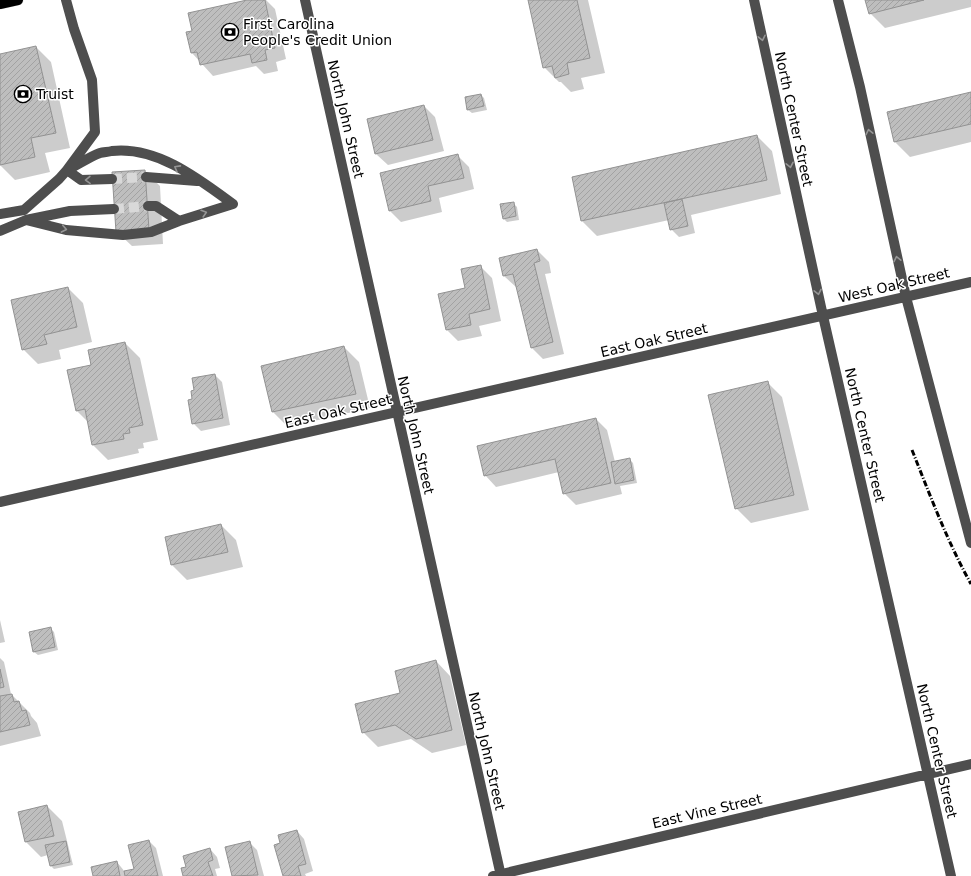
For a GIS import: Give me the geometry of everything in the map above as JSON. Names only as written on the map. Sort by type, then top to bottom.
[{"type":"main road","points":[[0,4],[18,0]]},
{"type":"street","points":[[0,214],[24,210],[59,179],[95,132],[92,80],[74,29],[66,0]]},
{"type":"street","name":"North John Street","points":[[304,0],[397,412],[498,875]]},
{"type":"street","name":"North Center Street","points":[[754,0],[951,876]]},
{"type":"street","points":[[838,0],[860,88],[906,297],[971,543]]},
{"type":"street","points":[[26,220],[66,230],[123,235],[151,232],[179,220],[233,204],[201,181],[161,160],[144,154],[124,150],[100,153],[67,170]]},
{"type":"street","points":[[67,170],[81,180],[112,179]]},
{"type":"street","points":[[146,177],[201,181]]},
{"type":"street","points":[[148,206],[156,206],[179,220]]},
{"type":"street","points":[[24,210],[26,220]]},
{"type":"street","points":[[0,231],[26,220],[70,211],[114,210]]},
{"type":"street","name":"West Oak Street","points":[[824,316],[971,282]]},
{"type":"street","name":"East Oak Street","points":[[0,502],[824,316]]},
{"type":"street","name":"East Vine Street","points":[[498,875],[971,764]]},
{"type":"building","name":"First Carolina People's Credit Union","points":[[247,0],[265,0],[275,48],[265,50],[267,60],[252,63],[250,54],[200,65],[197,52],[191,53],[186,32],[192,31],[188,13]]},
{"type":"building","points":[[528,0],[577,0],[590,58],[567,63],[569,74],[555,78],[552,66],[543,68]]},
{"type":"building","points":[[865,0],[924,0],[869,14]]},
{"type":"building","name":"Truist","points":[[36,46],[56,133],[31,138],[35,157],[0,165],[0,54]]},
{"type":"building","points":[[971,92],[971,124],[894,142],[887,112]]},
{"type":"building","points":[[481,94],[484,106],[467,110],[465,97]]},
{"type":"building","points":[[424,105],[433,140],[375,154],[367,119]]},
{"type":"building","points":[[757,135],[767,180],[581,221],[572,177]]},
{"type":"building","points":[[458,154],[464,178],[428,186],[431,201],[389,211],[380,173]]},
{"type":"building","points":[[145,170],[149,230],[116,232],[112,172]]},
{"type":"building","points":[[682,199],[688,226],[670,230],[664,203]]},
{"type":"building","points":[[514,202],[516,216],[503,219],[500,204]]},
{"type":"building","points":[[537,249],[540,261],[534,263],[553,342],[531,348],[513,274],[503,276],[499,258]]},
{"type":"building","points":[[481,265],[490,309],[469,314],[471,325],[446,330],[438,294],[465,288],[461,269]]},
{"type":"building","points":[[68,287],[77,327],[44,335],[47,344],[22,350],[11,300]]},
{"type":"building","points":[[125,342],[143,425],[129,428],[130,433],[123,434],[124,439],[92,445],[85,409],[76,411],[67,370],[91,365],[88,350]]},
{"type":"building","points":[[344,346],[356,394],[272,412],[261,366]]},
{"type":"building","points":[[215,374],[223,418],[192,424],[188,400],[192,399],[191,391],[194,390],[192,378]]},
{"type":"building","points":[[768,381],[794,495],[735,509],[708,395]]},
{"type":"building","points":[[596,418],[611,483],[563,494],[555,459],[484,476],[477,446]]},
{"type":"building","points":[[630,458],[634,480],[615,484],[611,462]]},
{"type":"building","points":[[221,524],[228,552],[171,565],[165,537]]},
{"type":"building","points":[[51,627],[55,647],[33,652],[29,632]]},
{"type":"building","points":[[436,660],[452,730],[416,739],[395,725],[362,733],[355,704],[400,693],[395,671]]},
{"type":"building","points":[[0,669],[4,687],[0,688]]},
{"type":"building","points":[[12,694],[14,702],[19,701],[22,711],[26,710],[30,725],[0,732],[0,696]]},
{"type":"building","points":[[47,805],[54,836],[25,842],[18,812]]},
{"type":"building","points":[[297,830],[306,864],[298,866],[301,876],[283,876],[274,845],[280,843],[278,835]]},
{"type":"building","points":[[149,840],[158,876],[125,876],[124,871],[134,869],[128,845]]},
{"type":"building","points":[[66,841],[70,862],[50,866],[45,845]]},
{"type":"building","points":[[250,841],[258,875],[232,876],[225,847]]},
{"type":"building","points":[[210,848],[213,860],[208,862],[213,876],[183,876],[181,868],[186,867],[183,856]]},
{"type":"building","points":[[117,861],[120,876],[93,876],[91,867]]},
{"type":"tunnel","points":[[112,179],[146,177]]},
{"type":"tunnel","points":[[114,209],[148,206]]},
{"type":"railway","points":[[912,450],[932,501],[962,568],[971,584]]},
{"type":"place","name":"First Carolina People's Credit Union","points":[[230,32]]},
{"type":"place","name":"Truist","points":[[23,94]]}]
